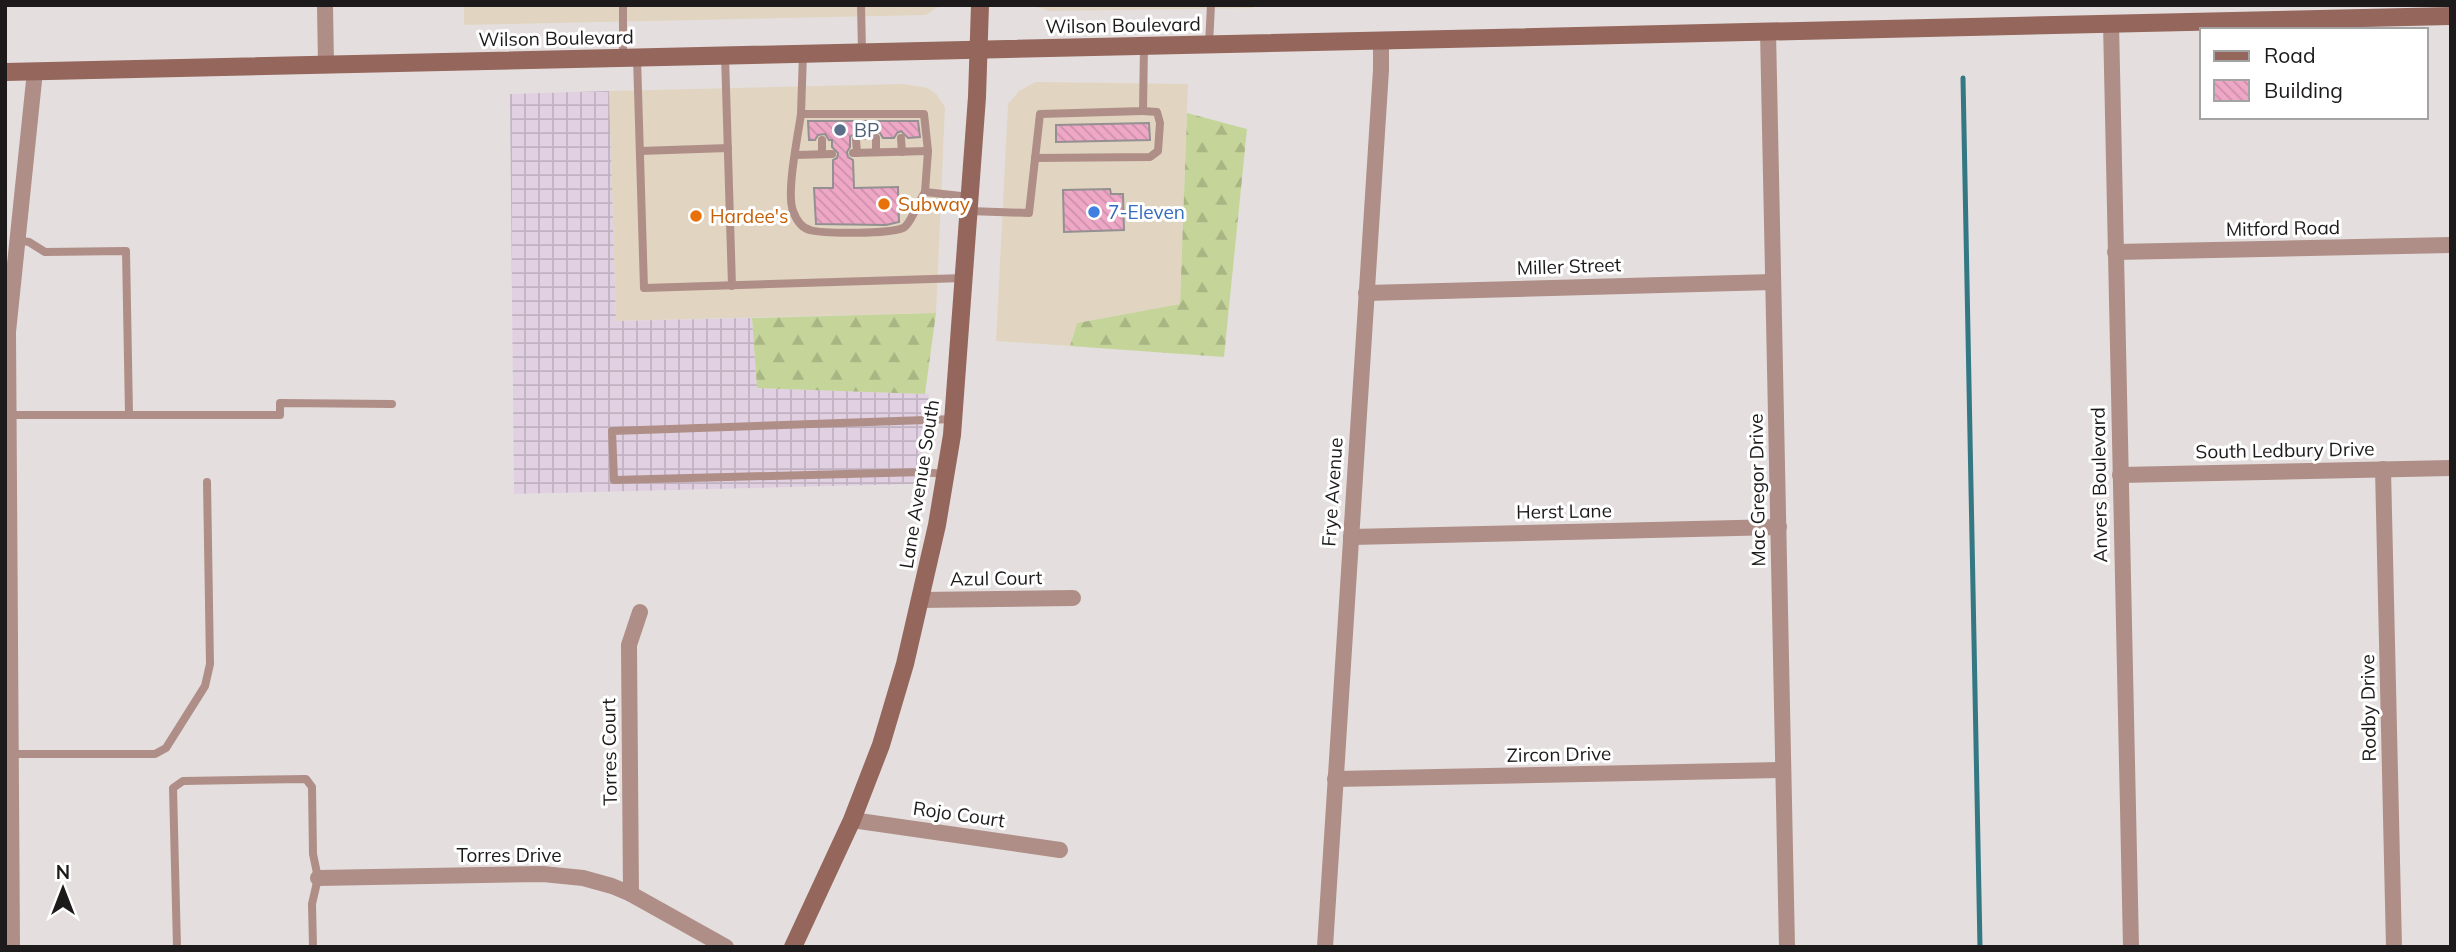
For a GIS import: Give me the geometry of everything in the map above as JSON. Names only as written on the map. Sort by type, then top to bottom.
[{"type":"main road","name":"Lane Avenue South","points":[[793,947],[852,820],[881,745],[905,664],[946,474],[954,419],[970,204],[980,5]]},
{"type":"main road","name":"Wilson Boulevard","points":[[5,72],[1768,32],[2111,23],[2328,12],[2451,16]]},
{"type":"street","points":[[325,5],[326,65]]},
{"type":"street","name":"Anvers Boulevard","points":[[2111,23],[2131,947]]},
{"type":"street","name":"Mac Gregor Drive","points":[[1768,32],[1787,947]]},
{"type":"street","name":"Frye Avenue","points":[[1325,947],[1381,40]]},
{"type":"street","points":[[12,947],[9,834],[12,754],[7,583],[9,415],[6,332],[35,71]]},
{"type":"street","name":"Mitford Road","points":[[2115,252],[2451,245]]},
{"type":"street","name":"Miller Street","points":[[1366,293],[1773,282]]},
{"type":"street","name":"South Ledbury Drive","points":[[2120,475],[2451,468]]},
{"type":"street","name":"Rodby Drive","points":[[2383,469],[2394,947]]},
{"type":"street","name":"Herst Lane","points":[[1351,537],[1779,527]]},
{"type":"street","name":"Azul Court","points":[[920,600],[1073,598]]},
{"type":"street","name":"Torres Court","points":[[632,894],[629,645],[640,612]]},
{"type":"street","name":"Zircon Drive","points":[[1335,779],[1783,770]]},
{"type":"street","name":"Rojo Court","points":[[852,820],[1060,850]]},
{"type":"street","name":"Torres Drive","points":[[318,878],[563,874],[612,886],[632,894],[726,947]]},
{"type":"lane","points":[[623,5],[640,151],[644,288],[964,278]]},
{"type":"lane","points":[[861,5],[862,52]]},
{"type":"lane","points":[[1209,44],[1211,5]]},
{"type":"lane","points":[[1143,111],[1144,45]]},
{"type":"lane","points":[[801,114],[924,114],[928,151],[925,192],[916,205],[909,224],[902,229],[859,232],[808,230],[798,222],[791,207],[801,114],[803,53]]},
{"type":"lane","points":[[725,55],[733,286]]},
{"type":"lane","points":[[925,192],[970,204],[1028,213],[1040,114],[1157,112],[1160,123],[1158,150],[1150,157],[1035,158]]},
{"type":"lane","points":[[876,138],[876,152]]},
{"type":"lane","points":[[901,138],[902,152]]},
{"type":"lane","points":[[856,139],[855,153],[928,151]]},
{"type":"lane","points":[[822,140],[822,154]]},
{"type":"lane","points":[[640,151],[728,148]]},
{"type":"lane","points":[[796,155],[832,154]]},
{"type":"lane","points":[[16,240],[29,242],[46,252],[126,251],[129,414]]},
{"type":"lane","points":[[9,415],[280,415],[280,403],[392,404]]},
{"type":"lane","points":[[946,474],[923,472],[614,480],[612,431],[954,419]]},
{"type":"lane","points":[[12,754],[155,754],[166,748],[205,686],[210,664],[207,482]]},
{"type":"lane","points":[[177,947],[173,788],[177,783],[196,780],[306,779],[312,787],[313,854],[318,878],[312,904],[313,947]]},
{"type":"shaded area","points":[[464,5],[941,5],[926,15],[464,25]]},
{"type":"shaded area","points":[[1031,5],[1252,5],[1254,8],[1049,11]]},
{"type":"shaded area","points":[[1035,82],[1188,84],[1180,304],[1077,323],[1070,346],[996,341],[1008,104],[1019,91]]},
{"type":"shaded area","points":[[903,84],[928,88],[945,107],[936,313],[616,321],[609,91]]},
{"type":"shaded area","points":[[609,91],[616,321],[752,318],[757,388],[929,394],[919,481],[913,484],[514,494],[510,94]]},
{"type":"green space","points":[[1187,113],[1247,129],[1224,357],[1070,346],[1077,323],[1180,304]]},
{"type":"green space","points":[[936,313],[925,394],[757,388],[752,318]]},
{"type":"building","points":[[808,121],[918,121],[920,137],[908,138],[901,131],[894,138],[883,138],[880,133],[875,132],[869,138],[863,139],[859,133],[855,133],[850,137],[847,152],[848,157],[853,160],[854,188],[898,187],[899,222],[886,225],[816,224],[814,188],[833,188],[833,160],[838,153],[832,147],[832,140],[825,134],[818,135],[815,140],[809,140]]},
{"type":"building","points":[[1149,123],[1150,140],[1056,142],[1056,125]]},
{"type":"building","name":"7-Eleven","points":[[1110,189],[1111,194],[1123,194],[1124,230],[1064,232],[1063,190]]},
{"type":"waterway","points":[[1963,78],[1980,947]]},
{"type":"place","name":"BP","points":[[840,130]]},
{"type":"place","name":"Subway","points":[[884,204]]},
{"type":"place","name":"7-Eleven","points":[[1094,212]]},
{"type":"place","name":"Hardee's","points":[[696,216]]}]
